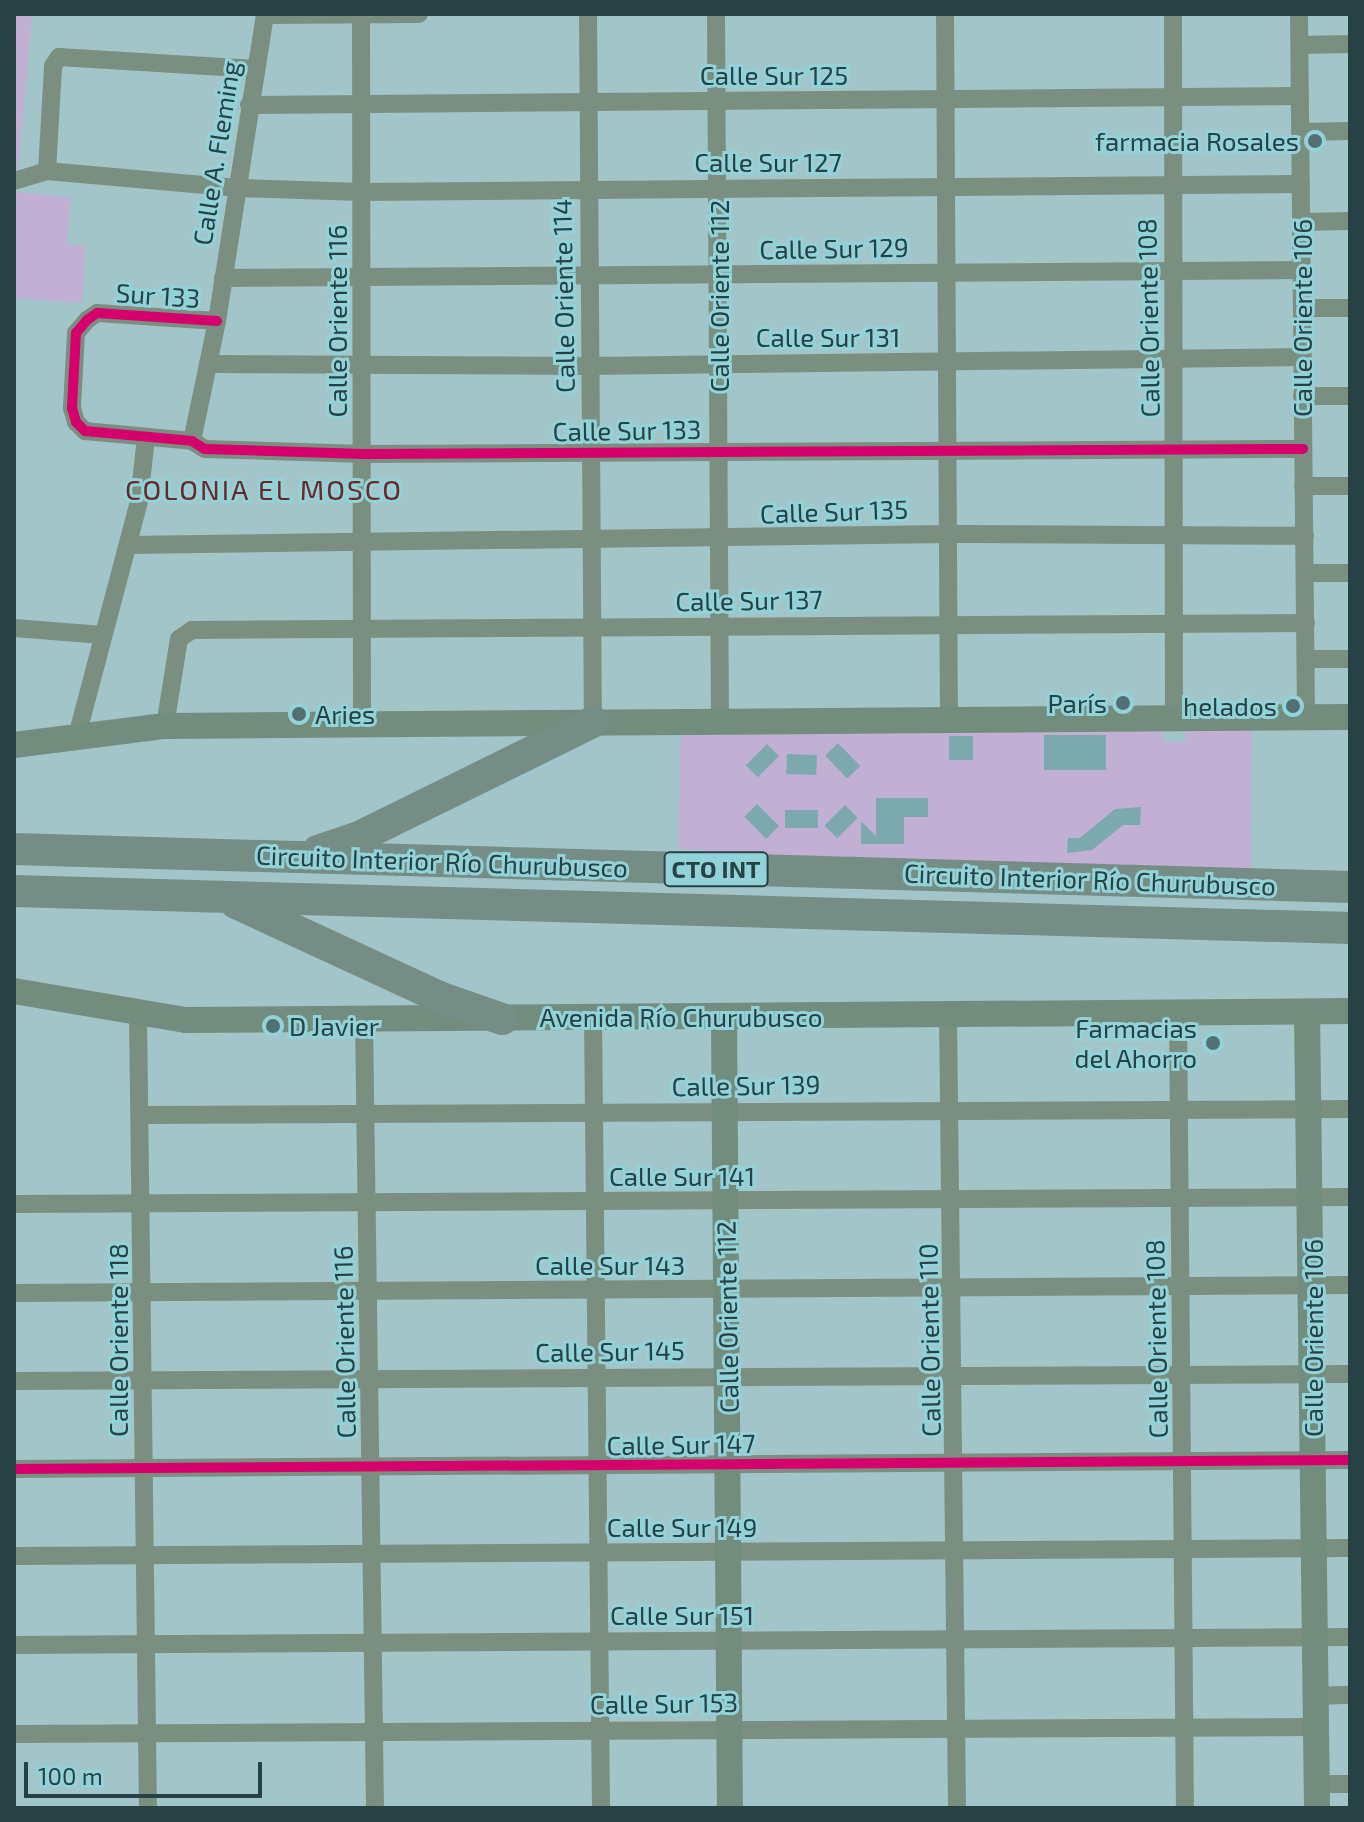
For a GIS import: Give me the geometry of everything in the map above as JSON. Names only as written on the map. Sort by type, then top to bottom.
[{"type":"highway","points":[[296,857],[359,837],[593,722]]},
{"type":"highway","name":"Circuito Interior Río Churubusco","points":[[14,849],[1350,887]]},
{"type":"highway","name":"Circuito Interior Río Churubusco","points":[[14,891],[1350,928]]},
{"type":"highway","points":[[222,897],[439,997],[502,1019]]},
{"type":"main road","points":[[14,745],[165,726],[1350,717]]},
{"type":"main road","name":"Avenida Río Churubusco","points":[[14,991],[138,1016],[502,1019],[1350,1011]]},
{"type":"main road","name":"Calle Oriente 106","points":[[1307,1012],[1312,1197],[1316,1796]]},
{"type":"main road","name":"Calle Oriente 112","points":[[724,1017],[731,1552],[730,1808]]},
{"type":"street","name":"Calle Oriente 116","points":[[361,14],[365,629],[362,724]]},
{"type":"street","points":[[265,15],[419,14]]},
{"type":"street","name":"Calle Oriente 114","points":[[588,14],[593,722]]},
{"type":"street","name":"Calle Oriente 112","points":[[716,14],[722,627],[720,721]]},
{"type":"street","points":[[945,14],[949,720]]},
{"type":"street","name":"Calle Oriente 108","points":[[1173,14],[1174,718]]},
{"type":"street","name":"Calle Oriente 106","points":[[1299,14],[1306,718]]},
{"type":"street","name":"Calle A. Fleming","points":[[192,441],[217,321],[265,15]]},
{"type":"street","points":[[1300,45],[1350,44]]},
{"type":"street","points":[[14,181],[47,171],[53,66],[70,54],[256,69]]},
{"type":"street","name":"Calle Sur 125","points":[[249,105],[1300,96]]},
{"type":"street","points":[[1300,132],[1350,131]]},
{"type":"street","name":"Calle Sur 127","points":[[47,171],[236,188],[362,192],[1301,184]]},
{"type":"street","points":[[1301,222],[1350,221]]},
{"type":"street","name":"Calle Sur 129","points":[[223,278],[1302,270]]},
{"type":"street","points":[[1303,308],[1350,308]]},
{"type":"street","name":"Sur 133","points":[[97,313],[217,321]]},
{"type":"street","name":"Calle Sur 133","points":[[97,313],[76,333],[72,408],[76,422],[85,431],[192,441],[205,449],[364,454],[1303,449]]},
{"type":"street","name":"Calle Sur 131","points":[[208,364],[363,368],[1174,362],[1303,357]]},
{"type":"street","points":[[1302,396],[1350,396]]},
{"type":"street","points":[[77,736],[128,545],[146,438]]},
{"type":"street","points":[[1303,486],[1350,486]]},
{"type":"street","name":"Calle Sur 135","points":[[128,545],[364,541],[592,543],[948,534],[1305,536]]},
{"type":"street","points":[[1306,573],[1350,573]]},
{"type":"street","name":"Calle Sur 137","points":[[165,726],[179,639],[192,630],[1306,623]]},
{"type":"street","points":[[14,628],[103,635]]},
{"type":"street","points":[[1307,659],[1350,659]]},
{"type":"street","name":"Calle Oriente 108","points":[[1178,1013],[1185,1808]]},
{"type":"street","name":"Calle Oriente 110","points":[[948,1015],[957,1463],[957,1808]]},
{"type":"street","name":"Calle Oriente 118","points":[[138,1016],[144,1203],[148,1808]]},
{"type":"street","points":[[593,1018],[601,1808]]},
{"type":"street","name":"Calle Oriente 116","points":[[364,1019],[375,1808]]},
{"type":"street","name":"Calle Sur 139","points":[[142,1115],[1350,1109]]},
{"type":"street","name":"Calle Sur 141","points":[[14,1204],[1350,1197]]},
{"type":"street","name":"Calle Sur 143","points":[[14,1293],[1350,1285]]},
{"type":"street","name":"Calle Sur 145","points":[[14,1381],[1350,1374]]},
{"type":"street","name":"Calle Sur 147","points":[[14,1469],[599,1468],[729,1464],[1350,1460]]},
{"type":"street","name":"Calle Sur 149","points":[[14,1556],[957,1553],[1350,1548]]},
{"type":"street","name":"Calle Sur 151","points":[[14,1645],[1350,1637]]},
{"type":"street","points":[[1315,1696],[1350,1695]]},
{"type":"street","name":"Calle Sur 153","points":[[14,1734],[601,1731],[730,1727],[1315,1727]]},
{"type":"street","points":[[1316,1796],[1350,1784]]},
{"type":"shaded area","points":[[14,14],[32,14],[17,183],[14,182]]},
{"type":"shaded area","points":[[14,192],[71,197],[67,244],[86,246],[82,303],[14,298]]},
{"type":"shaded area","points":[[1163,728],[1163,742],[1185,742],[1185,728],[1252,729],[1251,870],[705,855],[705,850],[678,849],[681,732]]},
{"type":"building","points":[[1044,735],[1106,735],[1106,770],[1044,770]]},
{"type":"building","points":[[949,736],[973,736],[973,760],[949,760]]},
{"type":"building","points":[[838,743],[860,766],[847,779],[825,756]]},
{"type":"building","points":[[767,744],[779,756],[758,777],[746,765]]},
{"type":"building","points":[[787,754],[817,755],[816,775],[786,774]]},
{"type":"building","points":[[876,798],[928,798],[928,817],[904,817],[904,844],[861,844],[861,821],[876,836]]},
{"type":"building","points":[[757,804],[779,826],[766,839],[744,817]]},
{"type":"building","points":[[845,805],[858,818],[837,838],[824,826]]},
{"type":"building","points":[[1141,807],[1140,825],[1123,825],[1092,850],[1067,853],[1068,838],[1080,838],[1115,809]]},
{"type":"building","points":[[785,810],[818,810],[818,828],[785,828]]},
{"type":"cycle path","points":[[217,321],[97,313],[87,320],[76,333],[72,408],[76,422],[85,431],[192,441],[205,449],[364,454],[1303,449]]},
{"type":"cycle path","points":[[14,1469],[1350,1460]]},
{"type":"place","name":"farmacia Rosales","points":[[1315,141]]},
{"type":"place","name":"París","points":[[1123,703]]},
{"type":"place","name":"helados","points":[[1293,706]]},
{"type":"place","name":"Aries","points":[[299,714]]},
{"type":"place","name":"D Javier","points":[[273,1026]]},
{"type":"place","name":"Farmacias del Ahorro","points":[[1213,1043]]},
{"type":"district","name":"COLONIA EL MOSCO","points":[[264,489]]}]
